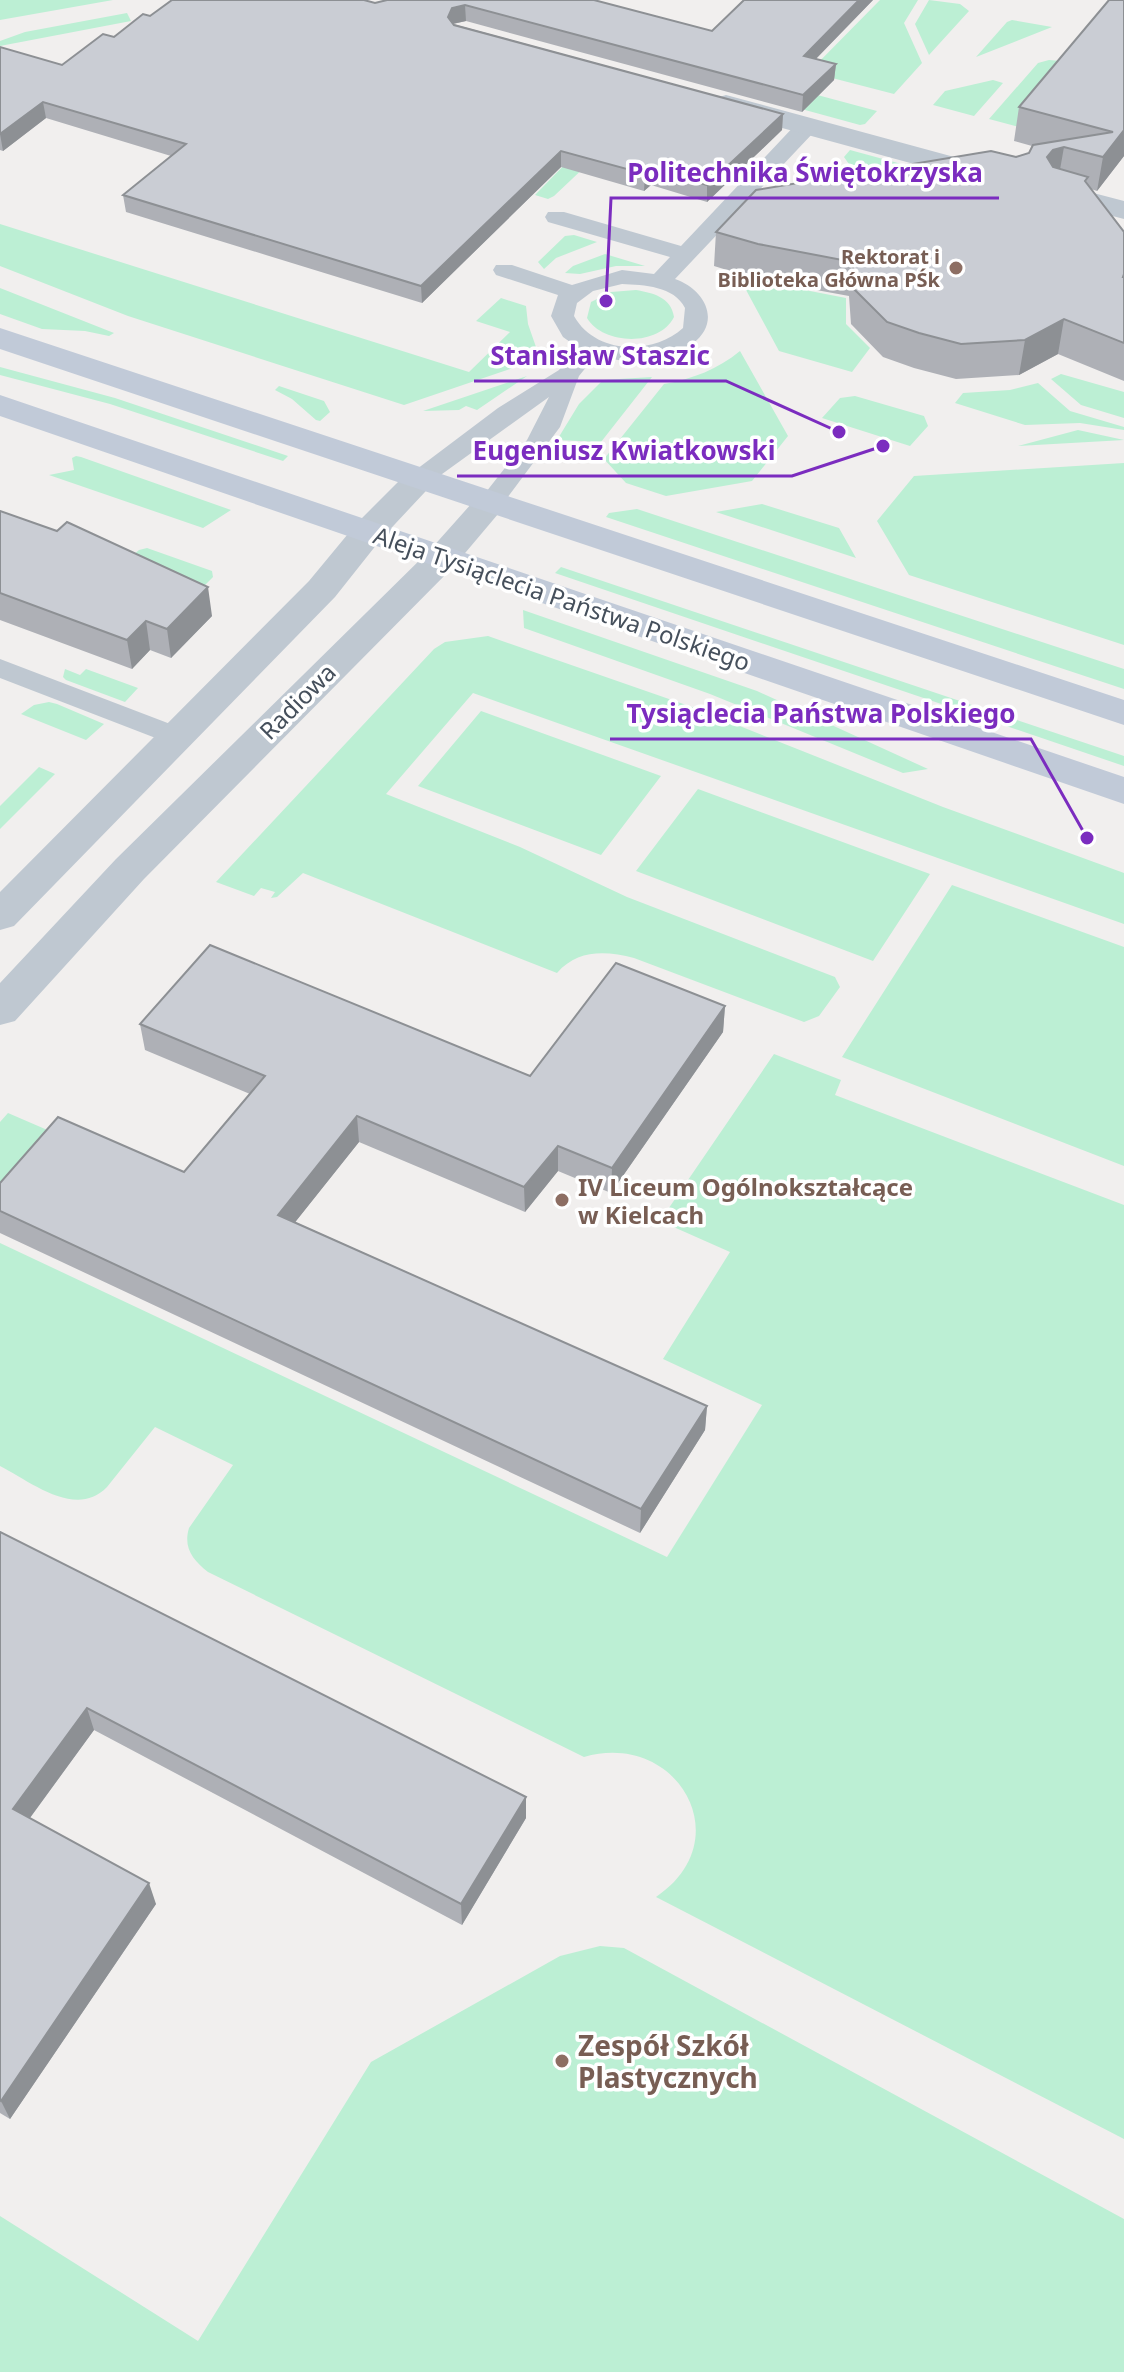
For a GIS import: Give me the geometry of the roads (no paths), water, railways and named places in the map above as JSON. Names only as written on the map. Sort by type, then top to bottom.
[{"type":"street","points":[[693,95],[1010,180]]},
{"type":"street","points":[[1059,193],[1124,210]]},
{"type":"street","points":[[0,338],[1124,713]]},
{"type":"street","name":"Aleja Tysiąclecia Państwa Polskiego","points":[[0,405],[1124,791]]},
{"type":"street","name":"Radiowa","points":[[0,916],[322,589],[369,531],[422,477]]},
{"type":"street","name":"Radiowa","points":[[0,1010],[130,869],[443,557],[492,501]]},
{"type":"lane","points":[[660,281],[806,127]]},
{"type":"lane","points":[[556,217],[687,255]]},
{"type":"lane","points":[[504,270],[573,293]]},
{"type":"lane","points":[[622,277],[660,281],[689,297],[696,307],[698,319],[694,330],[683,340],[649,353],[608,352],[574,338],[564,327],[561,315],[563,304],[573,293],[603,279],[622,277]]},
{"type":"lane","name":"Radiowa","points":[[422,477],[496,420],[567,375],[590,347]]},
{"type":"lane","name":"Radiowa","points":[[492,501],[536,445],[562,402],[567,375]]},
{"type":"lane","points":[[0,668],[176,736]]},
{"type":"place","name":"Rektorat i Biblioteka Główna PŚk","points":[[956,268]]},
{"type":"place","name":"Politechnika Świętokrzyska","points":[[606,301]]},
{"type":"place","name":"Stanisław Staszic","points":[[839,432]]},
{"type":"place","name":"Eugeniusz Kwiatkowski","points":[[883,446]]},
{"type":"place","name":"Tysiąclecia Państwa Polskiego","points":[[1087,838]]},
{"type":"place","name":"IV Liceum Ogólnokształcące w Kielcach","points":[[562,1200]]},
{"type":"place","name":"Zespół Szkół Plastycznych","points":[[562,2061]]}]
